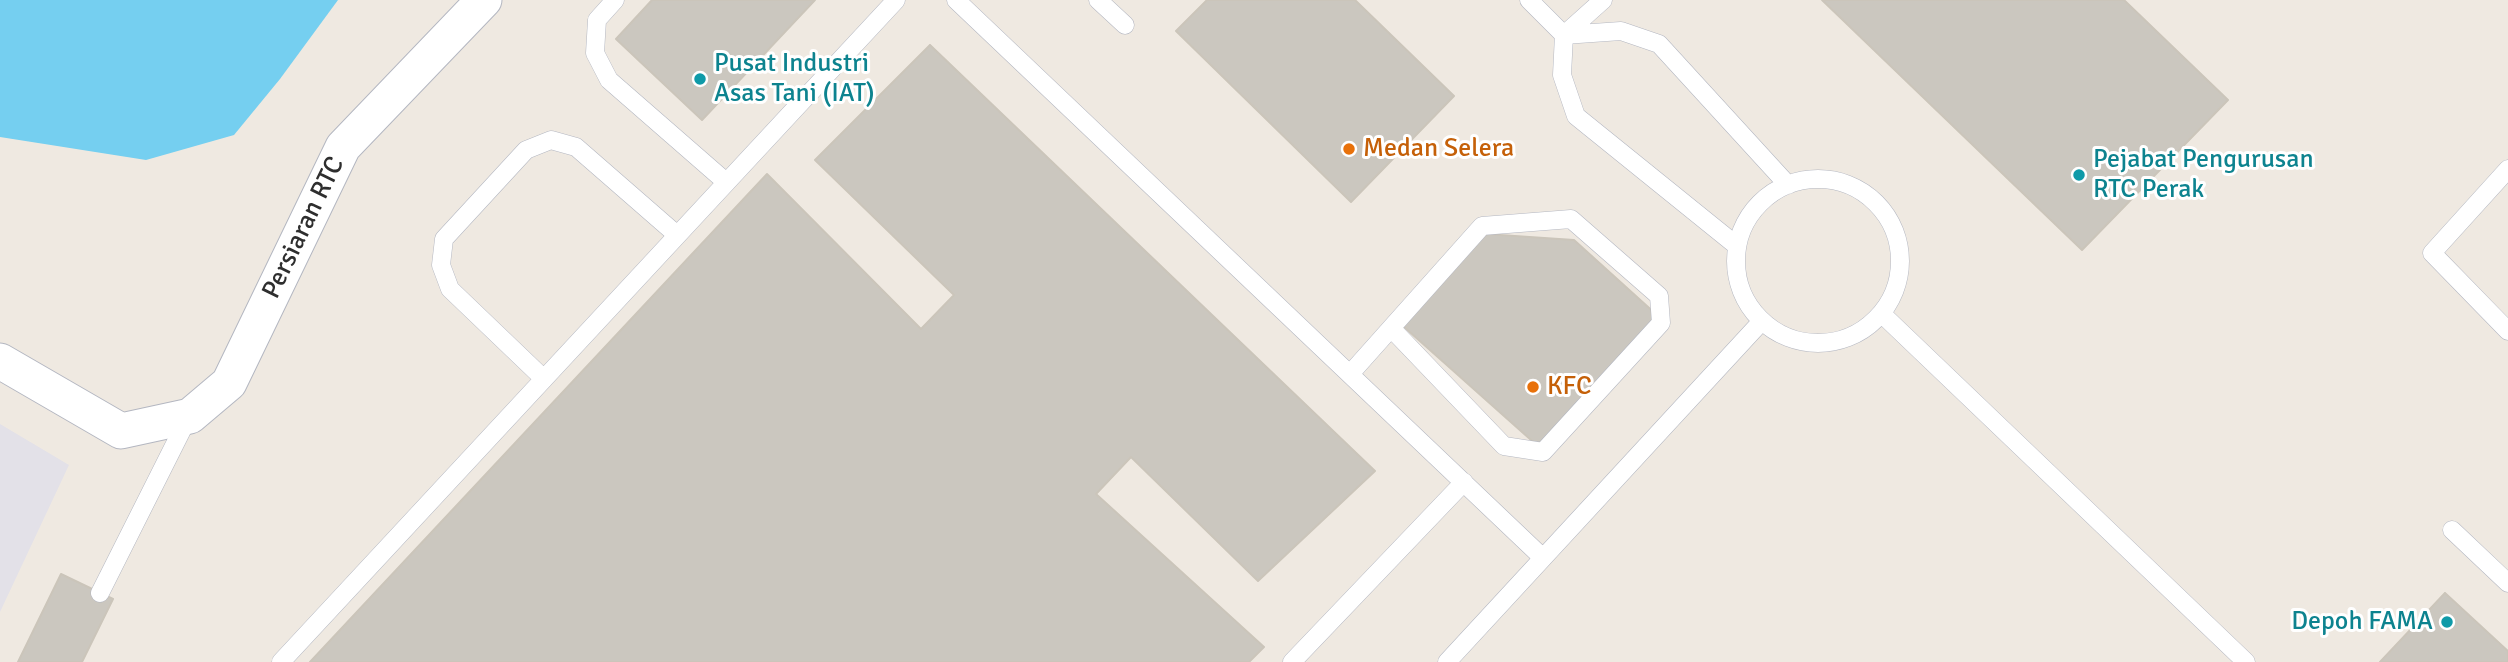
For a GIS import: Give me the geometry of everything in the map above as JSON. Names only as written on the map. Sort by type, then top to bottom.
[{"type":"street","name":"Persiaran RTC","points":[[0,361],[121,431],[189,416],[229,383],[343,147],[485,0]]},
{"type":"lane","points":[[615,0],[597,20],[594,53],[609,80],[726,182]]},
{"type":"lane","points":[[281,662],[896,0]]},
{"type":"lane","points":[[956,0],[1543,558]]},
{"type":"lane","points":[[1098,0],[1125,25]]},
{"type":"lane","points":[[1529,0],[1564,35],[1621,31],[1659,44],[1788,185]]},
{"type":"lane","points":[[1603,0],[1564,35],[1562,75],[1576,116],[1737,246]]},
{"type":"lane","points":[[544,379],[450,289],[441,265],[444,239],[526,150],[551,140],[576,147],[677,235]]},
{"type":"lane","points":[[2506,175],[2432,253],[2508,331]]},
{"type":"lane","points":[[1814,179],[1841,182],[1866,194],[1885,213],[1897,237],[1901,264],[1896,291],[1882,314],[1861,331],[1836,341],[1809,343],[1783,337],[1761,321],[1745,300],[1736,273],[1737,246],[1746,220],[1772,192],[1814,179]]},
{"type":"lane","points":[[1350,374],[1391,328],[1482,226],[1571,219],[1659,296],[1661,324],[1543,452],[1504,446],[1391,328]]},
{"type":"lane","points":[[1882,314],[2246,662]]},
{"type":"lane","points":[[1447,662],[1761,321]]},
{"type":"lane","points":[[100,593],[189,416]]},
{"type":"lane","points":[[1292,662],[1464,482]]},
{"type":"lane","points":[[2452,530],[2508,583]]},
{"type":"shaded area","points":[[0,424],[69,465],[0,612]]},
{"type":"water","points":[[0,0],[338,0],[280,79],[234,135],[146,160],[0,137]]},
{"type":"building","name":"Pusat Industri Asas Tani (IAT)","points":[[652,0],[815,0],[702,120],[616,39]]},
{"type":"building","name":"Medan Selera","points":[[1207,0],[1355,0],[1454,96],[1351,202],[1176,31]]},
{"type":"building","name":"Pejabat Pengurusan RTC Perak","points":[[1822,0],[2124,0],[2228,100],[2082,250]]},
{"type":"building","points":[[930,45],[1375,471],[1258,581],[1131,457],[1096,494],[1264,647],[1249,662],[310,662],[767,174],[921,329],[954,295],[815,160]]},
{"type":"building","name":"KFC","points":[[1485,234],[1574,240],[1658,316],[1540,448],[1403,326]]},
{"type":"building","points":[[61,574],[113,599],[82,662],[18,662]]},
{"type":"building","name":"Depoh FAMA","points":[[2445,593],[2508,651],[2508,662],[2380,662]]},
{"type":"place","name":"Pusat Industri Asas Tani (IAT)","points":[[700,79]]},
{"type":"place","name":"Medan Selera","points":[[1349,149]]},
{"type":"place","name":"Pejabat Pengurusan RTC Perak","points":[[2079,175]]},
{"type":"place","name":"KFC","points":[[1533,387]]},
{"type":"place","name":"Depoh FAMA","points":[[2447,622]]}]
